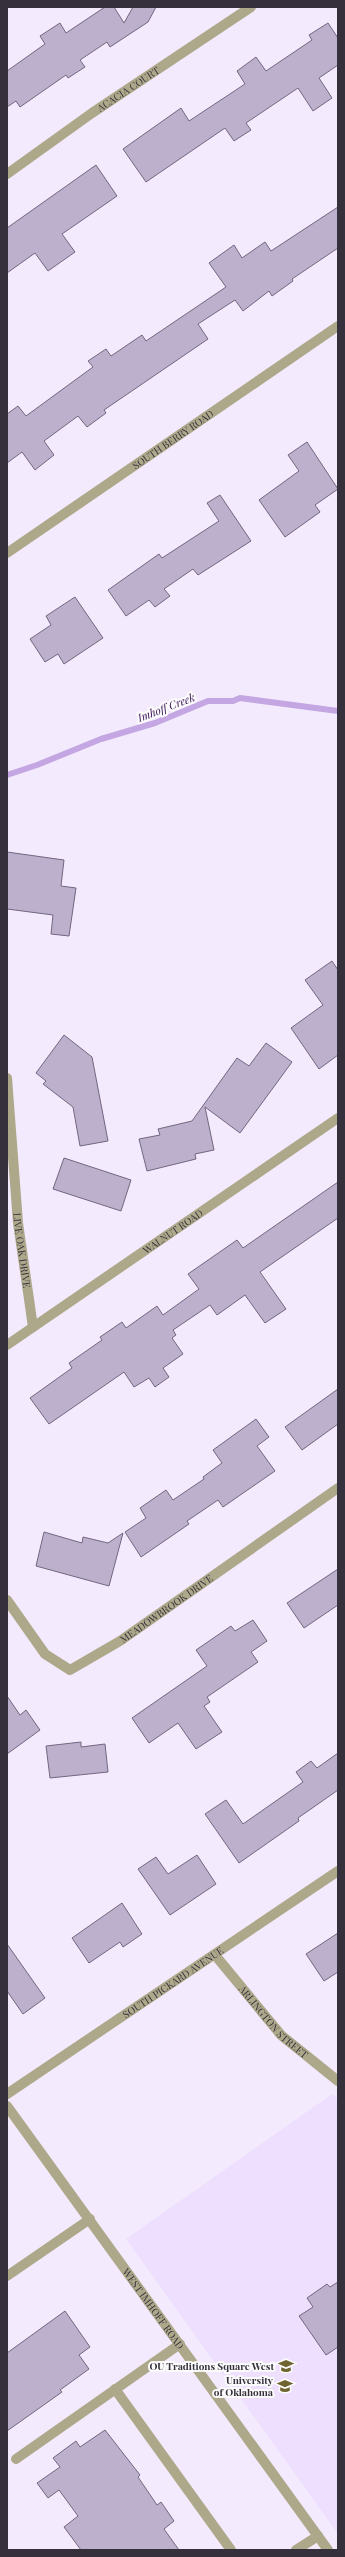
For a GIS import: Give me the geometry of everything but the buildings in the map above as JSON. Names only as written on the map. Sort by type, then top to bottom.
[{"type":"street","name":"ACACIA COURT","points":[[7,174],[250,7]]},
{"type":"street","name":"SOUTH BERRY ROAD","points":[[7,553],[338,326]]},
{"type":"street","name":"LIVE OAK DRIVE","points":[[7,1078],[18,1223],[33,1327]]},
{"type":"street","name":"WALNUT ROAD","points":[[7,1345],[338,1118]]},
{"type":"street","name":"MEADOWBROOK DRIVE","points":[[7,1600],[45,1654],[70,1670],[120,1641],[338,1488]]},
{"type":"street","name":"SOUTH PICKARD AVENUE","points":[[7,2094],[338,1871]]},
{"type":"street","name":"ARLINGTON STREET","points":[[215,1955],[281,2035],[338,2081]]},
{"type":"street","name":"WEST IMHOFF ROAD","points":[[7,2106],[328,2550]]},
{"type":"street","points":[[7,2276],[90,2219]]},
{"type":"street","points":[[16,2459],[180,2344]]},
{"type":"street","points":[[115,2389],[231,2550]]},
{"type":"street","points":[[296,2550],[318,2536]]},
{"type":"shaded area","name":"University of Oklahoma","points":[[332,2094],[338,2099],[338,2534],[126,2239]]},
{"type":"waterway","name":"Imhoff Creek","points":[[7,775],[37,765],[101,739],[155,723],[208,701],[233,701],[240,698],[338,711]]},
{"type":"place","name":"OU Traditions Square West","points":[[286,2366]]},
{"type":"place","name":"University of Oklahoma","points":[[285,2386]]}]
